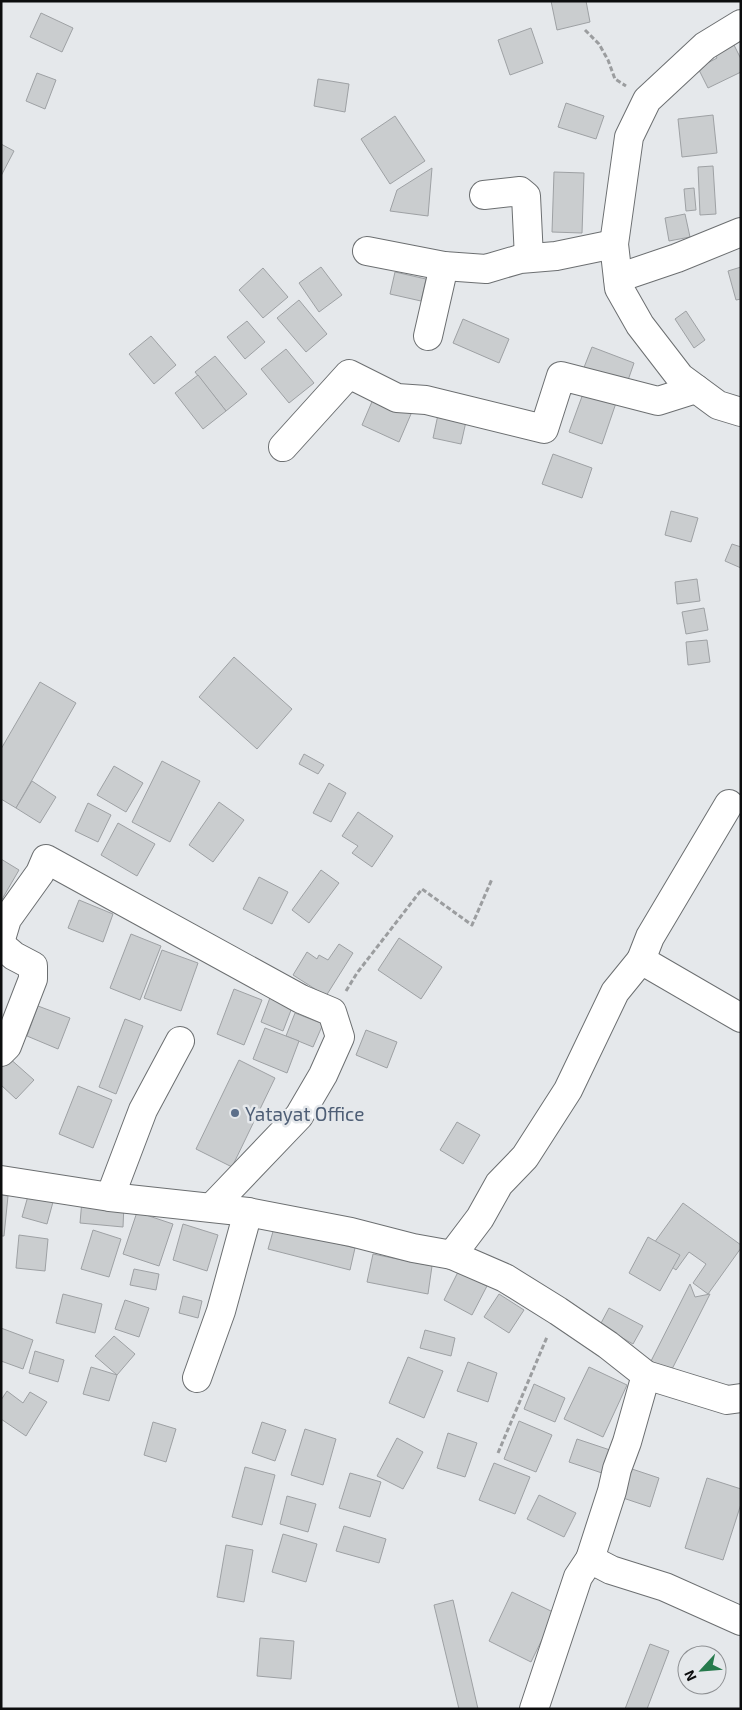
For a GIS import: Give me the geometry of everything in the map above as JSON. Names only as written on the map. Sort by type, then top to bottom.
[{"type":"street","points":[[741,24],[704,46],[647,100],[629,137],[614,244],[619,288],[640,326],[680,377],[718,405],[741,412]]},
{"type":"street","points":[[484,195],[520,191],[526,196],[529,258]]},
{"type":"street","points":[[618,278],[677,258],[741,232]]},
{"type":"street","points":[[367,251],[444,266],[486,268],[520,259],[556,256],[614,244]]},
{"type":"street","points":[[428,336],[444,266]]},
{"type":"street","points":[[283,447],[349,374],[397,398],[426,400],[544,429],[561,376],[658,401],[696,389]]},
{"type":"street","points":[[452,1255],[480,1218],[499,1184],[525,1157],[568,1090],[615,992],[641,960],[650,937],[730,804]]},
{"type":"street","points":[[1,939],[7,919],[40,873],[46,860],[301,999],[332,1012],[340,1037],[323,1075],[299,1116],[212,1207]]},
{"type":"street","points":[[1,945],[14,956],[33,966],[33,979],[7,1046],[1,1052]]},
{"type":"street","points":[[641,960],[741,1018]]},
{"type":"street","points":[[110,1197],[143,1110],[180,1042]]},
{"type":"street","points":[[1,1180],[110,1197],[248,1212],[351,1232],[412,1248],[452,1255],[505,1278],[608,1345],[646,1375],[727,1400],[741,1398]]},
{"type":"street","points":[[197,1378],[221,1311],[248,1212]]},
{"type":"street","points":[[534,1709],[578,1577],[590,1559],[646,1375]]},
{"type":"street","points":[[590,1559],[611,1570],[665,1587],[741,1621]]},
{"type":"path","points":[[585,30],[599,44],[608,60],[615,79],[647,100]]},
{"type":"path","points":[[332,1012],[357,973],[422,889],[472,925],[492,879]]},
{"type":"path","points":[[498,1452],[558,1311]]},
{"type":"building","points":[[551,1],[586,1],[590,22],[557,30]]},
{"type":"building","points":[[41,13],[73,28],[62,52],[30,37]]},
{"type":"building","points":[[531,28],[543,63],[510,75],[498,40]]},
{"type":"building","points":[[729,35],[741,59],[741,72],[708,88],[698,68],[717,58],[710,44]]},
{"type":"building","points":[[37,73],[56,80],[45,109],[26,101]]},
{"type":"building","points":[[318,79],[349,84],[345,112],[314,106]]},
{"type":"building","points":[[566,103],[604,116],[596,139],[558,127]]},
{"type":"building","points":[[713,115],[717,153],[682,157],[678,119]]},
{"type":"building","points":[[395,116],[425,161],[390,184],[361,139]]},
{"type":"building","points":[[1,144],[14,151],[1,176]]},
{"type":"building","points":[[713,166],[716,214],[700,215],[698,167]]},
{"type":"building","points":[[432,168],[428,216],[390,211],[397,190]]},
{"type":"building","points":[[554,172],[584,173],[582,233],[552,232]]},
{"type":"building","points":[[694,188],[696,210],[686,211],[684,189]]},
{"type":"building","points":[[685,214],[690,237],[669,241],[665,218]]},
{"type":"building","points":[[321,267],[342,295],[319,312],[299,283]]},
{"type":"building","points":[[741,267],[741,299],[736,300],[728,271]]},
{"type":"building","points":[[263,268],[288,297],[263,318],[239,290]]},
{"type":"building","points":[[395,272],[426,279],[421,301],[390,294]]},
{"type":"building","points":[[299,300],[327,334],[306,352],[277,318]]},
{"type":"building","points":[[686,311],[705,340],[694,348],[675,319]]},
{"type":"building","points":[[463,319],[509,339],[499,363],[453,343]]},
{"type":"building","points":[[247,321],[265,342],[245,359],[227,337]]},
{"type":"building","points":[[151,336],[176,365],[154,384],[129,354]]},
{"type":"building","points":[[592,347],[634,363],[626,386],[583,370]]},
{"type":"building","points":[[286,349],[314,383],[289,403],[261,369]]},
{"type":"building","points":[[215,356],[247,394],[226,411],[195,372]]},
{"type":"building","points":[[198,375],[226,411],[203,429],[175,393]]},
{"type":"building","points":[[584,391],[616,403],[602,444],[569,432]]},
{"type":"building","points":[[374,397],[411,414],[399,442],[362,425]]},
{"type":"building","points":[[439,410],[467,417],[461,444],[433,438]]},
{"type":"building","points":[[553,454],[592,468],[582,498],[542,484]]},
{"type":"building","points":[[671,511],[698,518],[691,542],[665,535]]},
{"type":"building","points":[[732,544],[741,547],[741,568],[725,561]]},
{"type":"building","points":[[697,579],[700,601],[677,604],[675,582]]},
{"type":"building","points":[[704,608],[708,630],[686,634],[682,612]]},
{"type":"building","points":[[707,640],[710,662],[688,665],[686,642]]},
{"type":"building","points":[[234,657],[292,709],[257,749],[199,697]]},
{"type":"building","points":[[40,682],[76,703],[16,808],[1,799],[1,749]]},
{"type":"building","points":[[304,754],[324,765],[318,774],[299,764]]},
{"type":"building","points":[[162,761],[200,781],[170,842],[132,822]]},
{"type":"building","points":[[114,766],[143,783],[126,812],[97,795]]},
{"type":"building","points":[[32,781],[56,797],[40,823],[16,808]]},
{"type":"building","points":[[329,783],[346,793],[331,822],[313,813]]},
{"type":"building","points":[[219,802],[244,820],[213,862],[189,845]]},
{"type":"building","points":[[88,803],[111,815],[98,842],[75,831]]},
{"type":"building","points":[[358,812],[393,836],[372,867],[352,853],[358,846],[342,836]]},
{"type":"building","points":[[118,823],[155,844],[137,876],[101,855]]},
{"type":"building","points":[[1,859],[19,870],[1,901]]},
{"type":"building","points":[[321,870],[339,883],[309,923],[292,910]]},
{"type":"building","points":[[259,877],[288,892],[272,924],[243,909]]},
{"type":"building","points":[[79,900],[113,914],[103,942],[68,928]]},
{"type":"building","points":[[131,934],[161,946],[140,1000],[110,988]]},
{"type":"building","points":[[399,938],[442,967],[421,999],[378,970]]},
{"type":"building","points":[[339,944],[353,953],[326,996],[293,975],[307,952],[317,959],[319,955],[328,960]]},
{"type":"building","points":[[162,950],[198,963],[181,1011],[144,998]]},
{"type":"building","points":[[234,989],[262,1000],[244,1045],[217,1034]]},
{"type":"building","points":[[271,995],[293,1005],[283,1031],[261,1022]]},
{"type":"building","points":[[38,1006],[70,1018],[58,1049],[27,1036]]},
{"type":"building","points":[[295,1013],[323,1024],[313,1047],[286,1036]]},
{"type":"building","points":[[125,1019],[143,1026],[116,1094],[99,1087]]},
{"type":"building","points":[[265,1028],[299,1041],[287,1073],[253,1059]]},
{"type":"building","points":[[366,1030],[397,1042],[387,1068],[356,1055]]},
{"type":"building","points":[[8,1057],[34,1080],[16,1099],[1,1085],[1,1065]]},
{"type":"building","name":"Yatayat Office","points":[[239,1060],[275,1078],[232,1167],[196,1149]]},
{"type":"building","points":[[78,1086],[112,1100],[93,1148],[59,1134]]},
{"type":"building","points":[[457,1122],[480,1135],[463,1164],[440,1150]]},
{"type":"building","points":[[1,1195],[8,1196],[4,1236],[1,1236]]},
{"type":"building","points":[[28,1196],[53,1202],[47,1224],[22,1217]]},
{"type":"building","points":[[82,1200],[124,1204],[123,1227],[80,1223]]},
{"type":"building","points":[[683,1203],[741,1245],[741,1248],[708,1294],[693,1283],[706,1264],[689,1252],[676,1270],[649,1250]]},
{"type":"building","points":[[137,1212],[173,1224],[159,1266],[123,1254]]},
{"type":"building","points":[[183,1224],[218,1235],[207,1271],[173,1260]]},
{"type":"building","points":[[274,1228],[355,1248],[350,1270],[268,1249]]},
{"type":"building","points":[[93,1230],[121,1239],[109,1277],[81,1269]]},
{"type":"building","points":[[19,1235],[48,1239],[45,1271],[16,1268]]},
{"type":"building","points":[[648,1237],[680,1255],[660,1291],[629,1273]]},
{"type":"building","points":[[373,1254],[432,1266],[428,1294],[367,1282]]},
{"type":"building","points":[[134,1269],[159,1274],[156,1290],[130,1285]]},
{"type":"building","points":[[458,1272],[487,1286],[472,1315],[444,1300]]},
{"type":"building","points":[[690,1284],[695,1297],[710,1294],[667,1379],[647,1369]]},
{"type":"building","points":[[63,1294],[102,1304],[95,1333],[56,1323]]},
{"type":"building","points":[[499,1294],[524,1310],[509,1333],[484,1317]]},
{"type":"building","points":[[183,1296],[202,1301],[198,1318],[179,1313]]},
{"type":"building","points":[[125,1300],[149,1308],[139,1337],[115,1329]]},
{"type":"building","points":[[609,1308],[643,1326],[633,1344],[600,1325]]},
{"type":"building","points":[[1,1328],[33,1340],[23,1369],[1,1361]]},
{"type":"building","points":[[425,1330],[455,1338],[451,1356],[420,1348]]},
{"type":"building","points":[[114,1336],[135,1354],[117,1375],[95,1356]]},
{"type":"building","points":[[35,1351],[64,1360],[58,1382],[29,1373]]},
{"type":"building","points":[[408,1357],[443,1371],[424,1418],[389,1403]]},
{"type":"building","points":[[468,1362],[497,1373],[488,1402],[457,1391]]},
{"type":"building","points":[[91,1367],[117,1375],[109,1401],[83,1394]]},
{"type":"building","points":[[589,1367],[627,1385],[603,1437],[564,1419]]},
{"type":"building","points":[[534,1384],[565,1398],[555,1422],[524,1409]]},
{"type":"building","points":[[7,1391],[23,1403],[30,1392],[47,1402],[26,1436],[1,1419],[1,1400]]},
{"type":"building","points":[[519,1421],[552,1435],[536,1472],[504,1459]]},
{"type":"building","points":[[153,1422],[176,1429],[166,1462],[144,1455]]},
{"type":"building","points":[[262,1422],[286,1430],[275,1461],[252,1453]]},
{"type":"building","points":[[305,1429],[336,1439],[323,1485],[291,1475]]},
{"type":"building","points":[[448,1433],[477,1443],[465,1477],[437,1468]]},
{"type":"building","points":[[397,1438],[423,1452],[403,1489],[377,1476]]},
{"type":"building","points":[[577,1439],[610,1450],[602,1473],[569,1462]]},
{"type":"building","points":[[494,1463],[530,1477],[515,1514],[479,1500]]},
{"type":"building","points":[[245,1467],[275,1475],[262,1525],[232,1517]]},
{"type":"building","points":[[629,1468],[659,1478],[650,1507],[620,1497]]},
{"type":"building","points":[[350,1473],[381,1482],[370,1517],[339,1508]]},
{"type":"building","points":[[707,1478],[741,1489],[741,1504],[723,1560],[685,1548]]},
{"type":"building","points":[[539,1495],[576,1513],[564,1537],[527,1519]]},
{"type":"building","points":[[287,1496],[316,1504],[308,1532],[280,1524]]},
{"type":"building","points":[[344,1526],[386,1539],[379,1563],[336,1551]]},
{"type":"building","points":[[283,1534],[317,1544],[306,1582],[272,1572]]},
{"type":"building","points":[[226,1545],[253,1550],[244,1602],[217,1597]]},
{"type":"building","points":[[512,1592],[555,1613],[531,1662],[489,1641]]},
{"type":"building","points":[[453,1600],[478,1709],[459,1709],[434,1605]]},
{"type":"building","points":[[260,1638],[294,1641],[291,1679],[257,1676]]},
{"type":"building","points":[[650,1644],[669,1651],[647,1709],[625,1709]]},
{"type":"place","name":"Yatayat Office","points":[[235,1113]]}]
